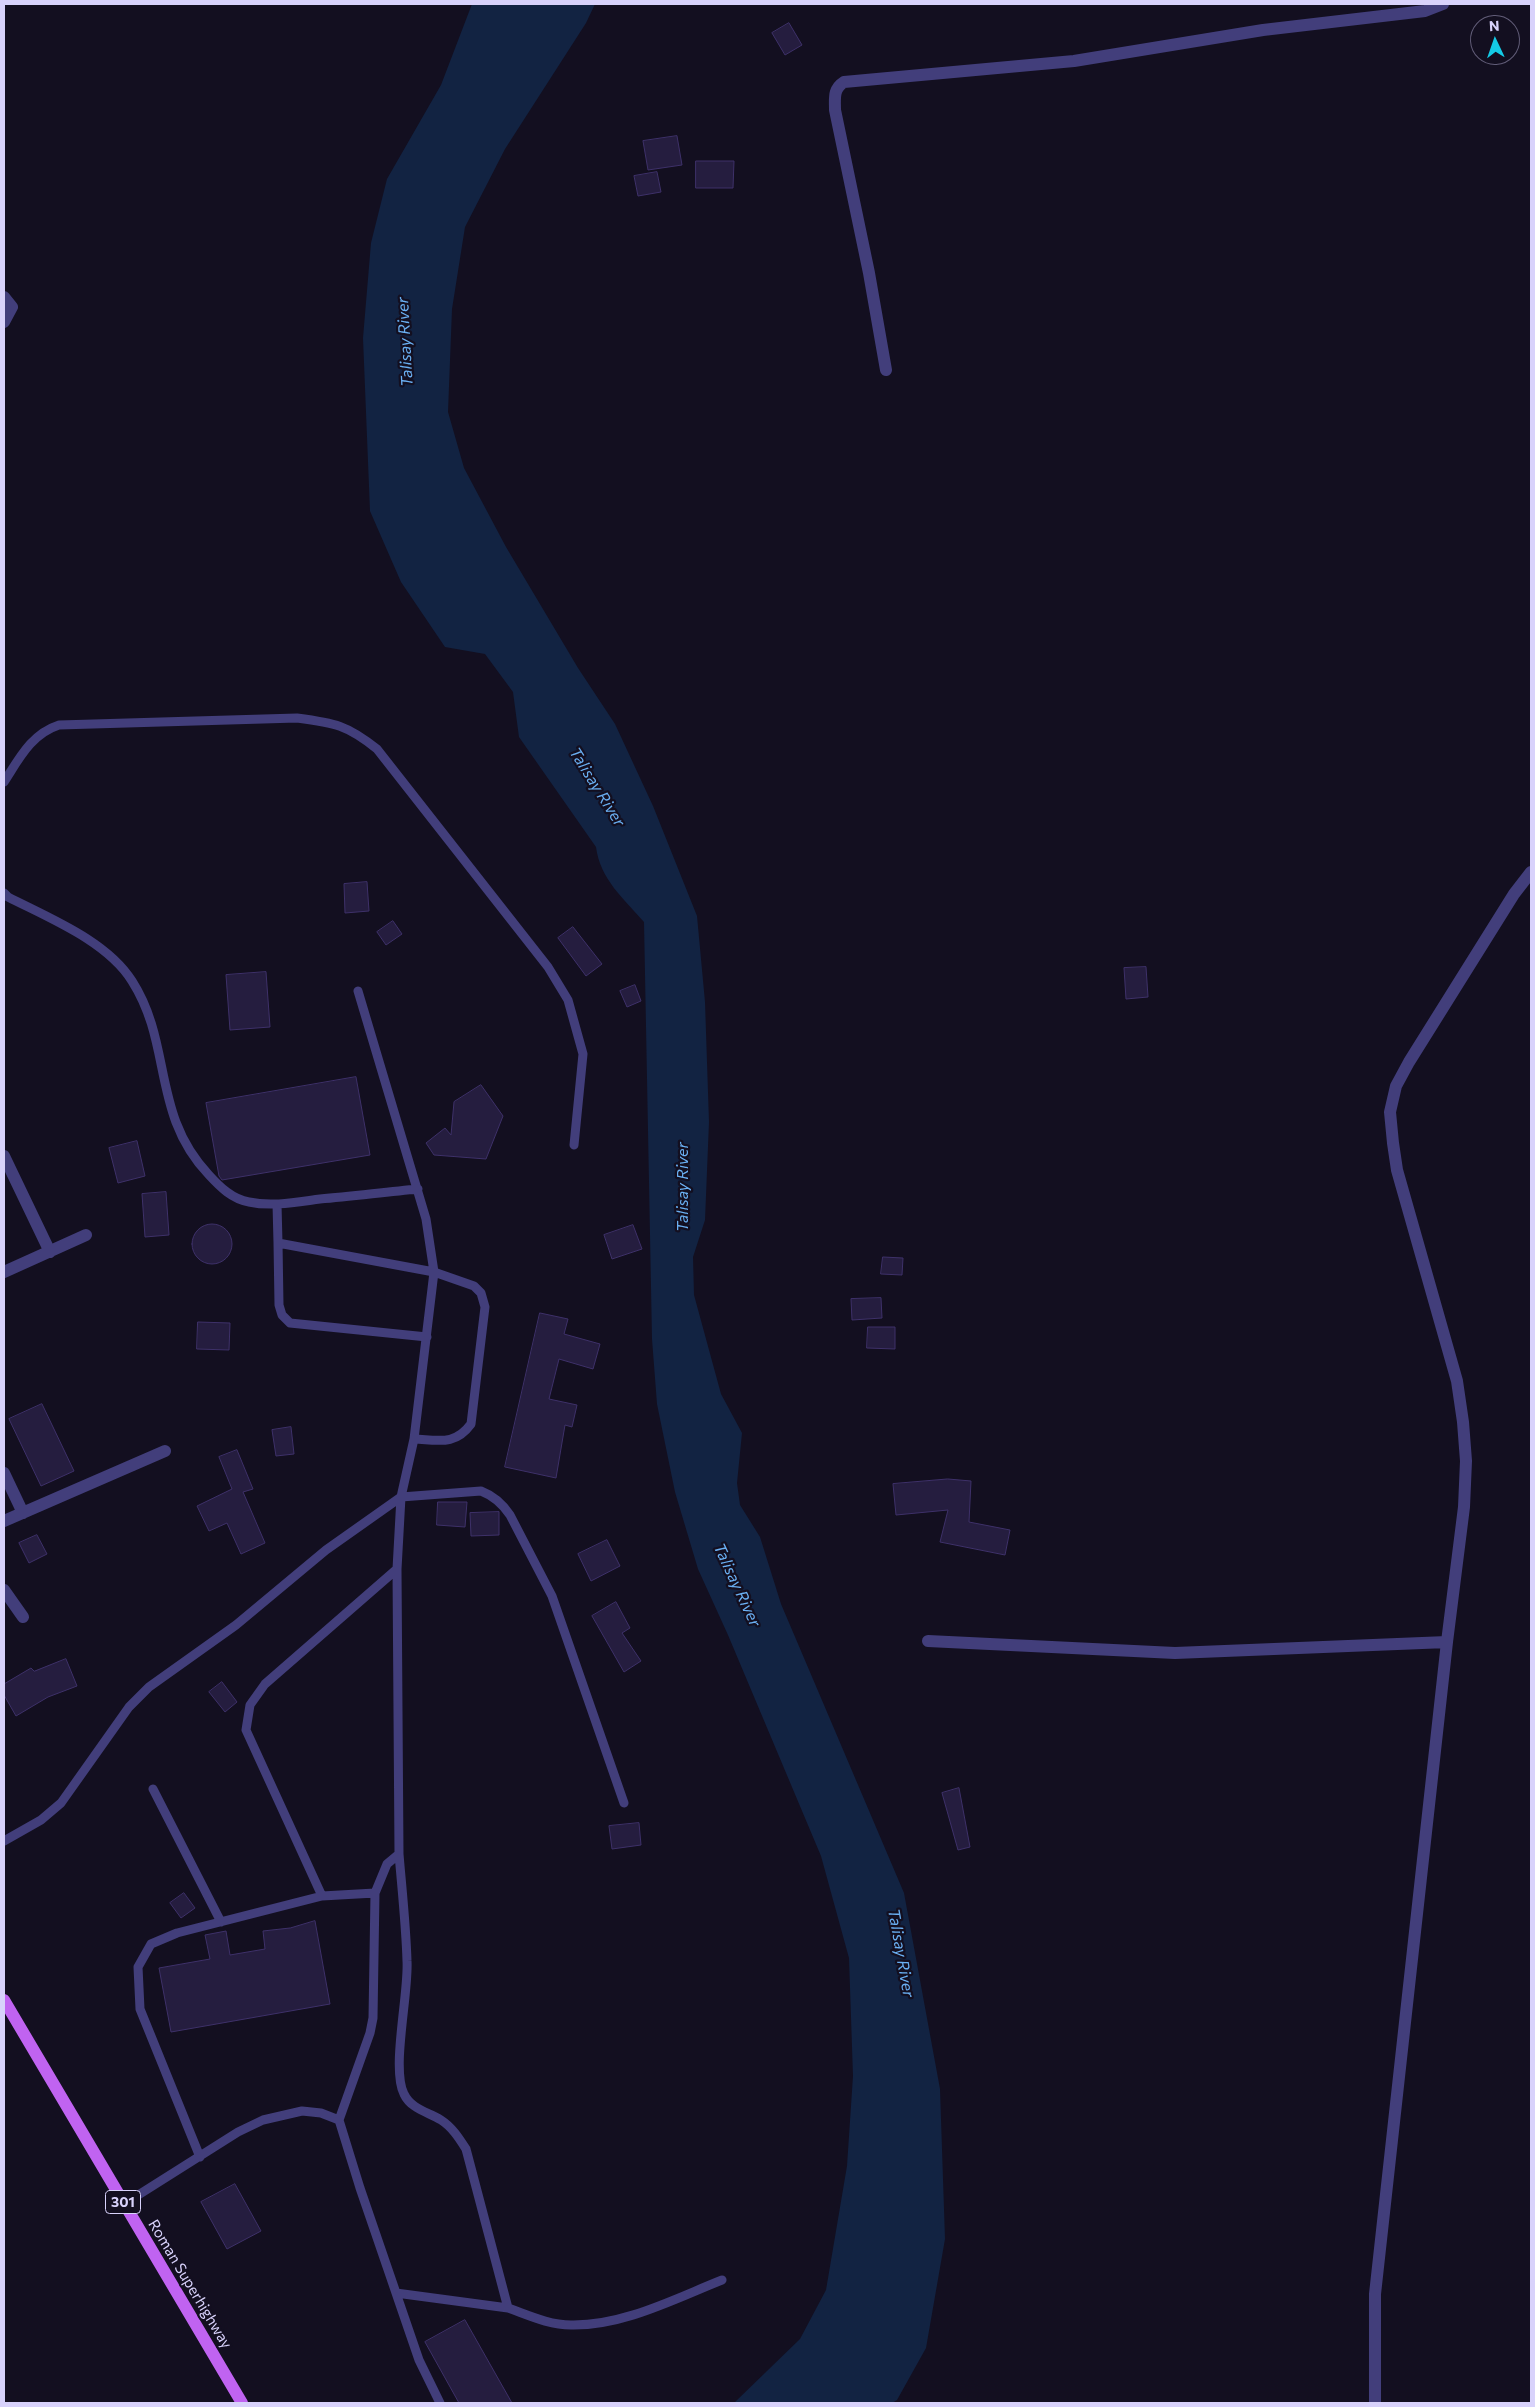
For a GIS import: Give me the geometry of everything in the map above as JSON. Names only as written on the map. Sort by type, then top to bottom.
[{"type":"main road","name":"Roman Superhighway","points":[[4,2000],[242,2403]]},
{"type":"street","points":[[886,370],[870,273],[835,110],[836,89],[844,82],[1074,61],[1263,30],[1425,11],[1443,4]]},
{"type":"street","points":[[4,297],[12,307],[4,322]]},
{"type":"street","points":[[1374,2403],[1375,2294],[1447,1642],[1464,1508],[1464,1422],[1457,1381],[1397,1170],[1390,1112],[1396,1086],[1409,1062],[1514,894],[1531,872]]},
{"type":"street","points":[[4,1156],[50,1252]]},
{"type":"street","points":[[4,1272],[86,1235]]},
{"type":"street","points":[[4,1521],[165,1451]]},
{"type":"street","points":[[4,1473],[23,1513]]},
{"type":"street","points":[[4,1590],[23,1617]]},
{"type":"street","points":[[928,1641],[1175,1653],[1447,1642]]},
{"type":"lane","points":[[4,782],[33,739],[46,729],[58,725],[298,718],[333,722],[355,732],[377,749],[548,967],[568,1000],[583,1054],[574,1145]]},
{"type":"lane","points":[[4,893],[8,897],[79,934],[101,948],[131,980],[146,1007],[174,1123],[194,1159],[231,1196],[248,1202],[277,1204],[418,1189]]},
{"type":"lane","points":[[358,991],[426,1218],[434,1272],[414,1439],[401,1497],[397,1569],[399,1854],[408,1963],[400,2060],[401,2086],[404,2096],[412,2105],[441,2120],[457,2134],[466,2149],[508,2308]]},
{"type":"lane","points":[[277,1204],[278,1305],[282,1314],[290,1323],[427,1337]]},
{"type":"lane","points":[[278,1243],[434,1272],[474,1286],[481,1293],[485,1307],[471,1424],[464,1434],[452,1440],[414,1439]]},
{"type":"lane","points":[[4,1840],[41,1820],[61,1803],[129,1707],[149,1686],[236,1625],[326,1550],[401,1497],[481,1491],[491,1494],[502,1503],[552,1596],[624,1803]]},
{"type":"lane","points":[[322,1896],[246,1730],[250,1705],[265,1684],[397,1569]]},
{"type":"lane","points":[[153,1789],[221,1922]]},
{"type":"lane","points":[[399,1854],[388,1864],[375,1893],[373,2018],[370,2033],[339,2120],[419,2360],[440,2403]]},
{"type":"lane","points":[[200,2157],[140,2009],[138,1966],[151,1944],[177,1933],[322,1896],[375,1893]]},
{"type":"lane","points":[[124,2204],[238,2132],[263,2120],[282,2114],[302,2111],[320,2112],[339,2120]]},
{"type":"lane","points":[[396,2292],[508,2308],[550,2322],[571,2325],[609,2321],[645,2310],[722,2280]]},
{"type":"water","name":"Talisay River","points":[[472,4],[595,4],[586,23],[505,149],[465,227],[452,309],[448,412],[464,468],[506,547],[578,668],[615,724],[653,806],[697,916],[705,1002],[709,1122],[705,1220],[693,1257],[694,1295],[721,1394],[742,1433],[737,1483],[740,1505],[760,1537],[781,1604],[904,1893],[940,2089],[945,2239],[926,2348],[897,2400],[892,2403],[734,2403],[800,2339],[826,2290],[847,2166],[853,2076],[849,1958],[821,1856],[728,1635],[698,1569],[675,1492],[657,1404],[652,1339],[644,922],[614,888],[602,869],[596,847],[519,737],[513,692],[485,654],[445,647],[401,582],[370,511],[363,338],[371,243],[387,179],[441,85]]},
{"type":"building","points":[[789,23],[802,45],[785,55],[772,33]]},
{"type":"building","points":[[677,136],[682,165],[648,170],[643,141]]},
{"type":"building","points":[[696,161],[734,161],[733,188],[696,188]]},
{"type":"building","points":[[657,172],[661,192],[638,196],[634,176]]},
{"type":"building","points":[[367,882],[369,911],[345,913],[344,884]]},
{"type":"building","points":[[393,921],[402,934],[386,945],[377,932]]},
{"type":"building","points":[[573,927],[602,964],[586,976],[558,938]]},
{"type":"building","points":[[1146,967],[1148,997],[1126,999],[1124,968]]},
{"type":"building","points":[[266,972],[270,1027],[230,1030],[226,975]]},
{"type":"building","points":[[635,985],[641,1001],[627,1007],[620,991]]},
{"type":"building","points":[[356,1077],[370,1155],[222,1180],[219,1176],[206,1103]]},
{"type":"building","points":[[481,1085],[503,1116],[486,1159],[434,1155],[426,1143],[445,1128],[451,1135],[454,1102]]},
{"type":"building","points":[[137,1141],[145,1176],[118,1183],[109,1148]]},
{"type":"building","points":[[166,1192],[169,1235],[145,1237],[142,1194]]},
{"type":"building","points":[[216,1224],[223,1227],[229,1233],[232,1244],[231,1252],[223,1261],[216,1264],[208,1264],[201,1261],[193,1252],[192,1240],[195,1233],[204,1225]]},
{"type":"building","points":[[633,1225],[642,1249],[612,1259],[604,1235]]},
{"type":"building","points":[[883,1257],[903,1258],[902,1275],[881,1274]]},
{"type":"building","points":[[881,1298],[882,1318],[852,1320],[851,1299]]},
{"type":"building","points":[[540,1313],[568,1319],[564,1334],[600,1344],[593,1369],[559,1359],[549,1399],[577,1405],[572,1427],[565,1425],[556,1478],[505,1467]]},
{"type":"building","points":[[198,1322],[230,1323],[229,1350],[197,1349]]},
{"type":"building","points":[[868,1327],[895,1327],[895,1349],[867,1348]]},
{"type":"building","points":[[42,1404],[74,1471],[41,1486],[9,1419]]},
{"type":"building","points":[[291,1427],[294,1454],[276,1456],[272,1430]]},
{"type":"building","points":[[237,1450],[253,1489],[243,1492],[265,1543],[241,1554],[227,1523],[209,1531],[197,1506],[232,1489],[219,1457]]},
{"type":"building","points":[[948,1479],[971,1481],[969,1522],[1010,1530],[1005,1555],[940,1542],[948,1510],[896,1515],[893,1484]]},
{"type":"building","points":[[438,1502],[467,1502],[465,1527],[437,1525]]},
{"type":"building","points":[[499,1512],[499,1535],[471,1536],[470,1513]]},
{"type":"building","points":[[37,1535],[47,1554],[29,1563],[19,1543]]},
{"type":"building","points":[[607,1540],[620,1566],[591,1581],[578,1554]]},
{"type":"building","points":[[616,1602],[630,1628],[622,1633],[641,1661],[624,1672],[592,1616]]},
{"type":"building","points":[[66,1659],[77,1686],[48,1697],[16,1716],[4,1695],[4,1684],[31,1668],[34,1671]]},
{"type":"building","points":[[222,1682],[237,1702],[225,1712],[209,1692]]},
{"type":"building","points":[[959,1788],[970,1847],[958,1850],[942,1793]]},
{"type":"building","points":[[639,1823],[641,1845],[612,1849],[609,1826]]},
{"type":"building","points":[[184,1893],[195,1908],[181,1918],[170,1903]]},
{"type":"building","points":[[315,1921],[330,2004],[171,2032],[159,1968],[210,1959],[205,1935],[226,1931],[230,1955],[265,1949],[263,1931],[290,1928]]},
{"type":"building","points":[[235,2184],[261,2231],[227,2249],[201,2202]]},
{"type":"building","points":[[465,2320],[512,2403],[459,2403],[425,2342]]}]
